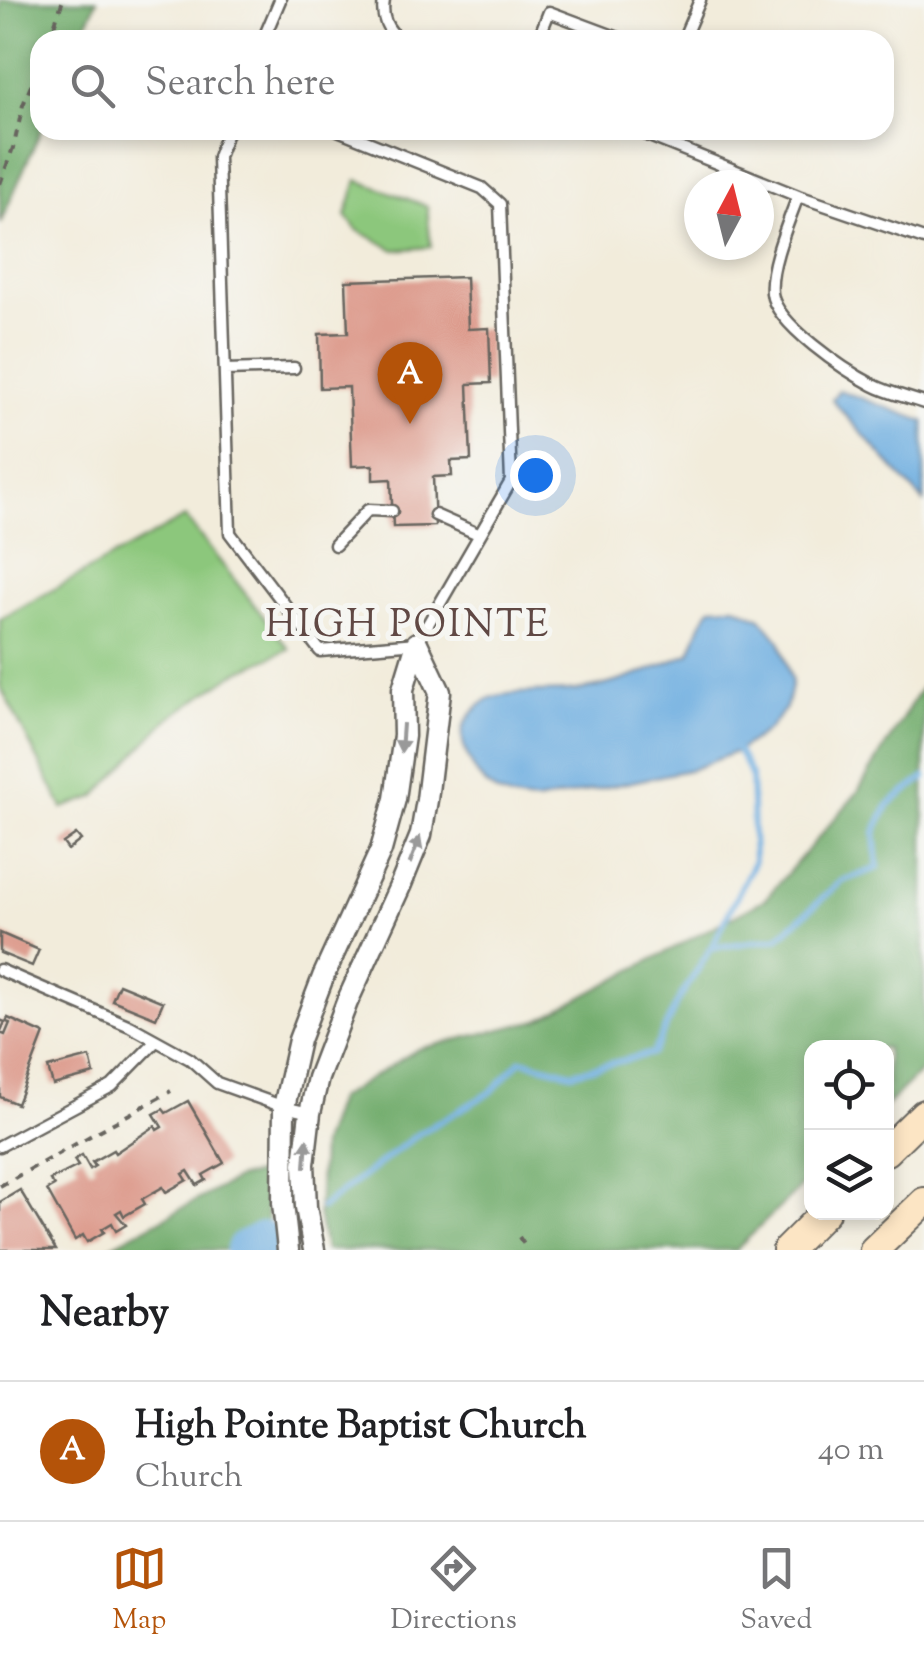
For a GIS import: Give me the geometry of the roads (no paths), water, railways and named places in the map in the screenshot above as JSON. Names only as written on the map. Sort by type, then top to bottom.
[{"type":"main road","points":[[894,1143],[924,1114]]},
{"type":"main road","points":[[874,1250],[924,1202]]},
{"type":"main road","points":[[787,1250],[817,1220]]},
{"type":"street","points":[[288,1250],[283,1203],[284,1108],[305,1024],[381,850],[395,798],[404,736],[402,689],[417,642]]},
{"type":"street","points":[[314,1250],[304,1164],[310,1113],[330,1044],[421,835],[428,800],[440,692],[417,642]]},
{"type":"lane","points":[[267,30],[280,0]]},
{"type":"lane","points":[[384,0],[382,16],[390,30]]},
{"type":"lane","points":[[687,30],[700,0]]},
{"type":"lane","points":[[542,30],[549,12],[597,30]]},
{"type":"lane","points":[[224,140],[218,157],[230,533],[320,651],[417,642],[511,480],[500,204],[482,188],[363,140]]},
{"type":"lane","points":[[667,140],[798,196],[924,239]]},
{"type":"lane","points":[[798,196],[776,262],[772,294],[783,317],[803,338],[874,386],[924,403]]},
{"type":"lane","points":[[225,370],[294,368]]},
{"type":"lane","points":[[335,546],[368,510],[392,512]]},
{"type":"lane","points":[[434,515],[478,534]]},
{"type":"lane","points":[[0,970],[130,1026],[190,1059],[217,1083],[284,1108],[310,1113]]},
{"type":"lane","points":[[0,1146],[112,1086],[156,1042]]},
{"type":"water","points":[[839,390],[924,421],[924,502],[832,400]]},
{"type":"water","points":[[735,606],[761,618],[780,641],[792,682],[786,708],[769,729],[738,751],[693,769],[536,802],[502,795],[486,785],[475,771],[466,754],[463,729],[473,712],[488,699],[518,693],[580,690],[636,675],[690,653],[711,607]]},
{"type":"waterway","points":[[712,947],[754,861],[751,775],[738,751]]},
{"type":"waterway","points":[[321,1208],[418,1134],[491,1092],[521,1060],[572,1073],[653,1053],[678,1001],[711,948],[778,938],[842,881],[878,868],[875,832],[889,804],[924,778]]},
{"type":"waterway","points":[[246,1250],[263,1241]]},
{"type":"place","name":"High Pointe Baptist Church","points":[[410,424]]},
{"type":"district","name":"HIGH POINTE","points":[[408,623]]}]
